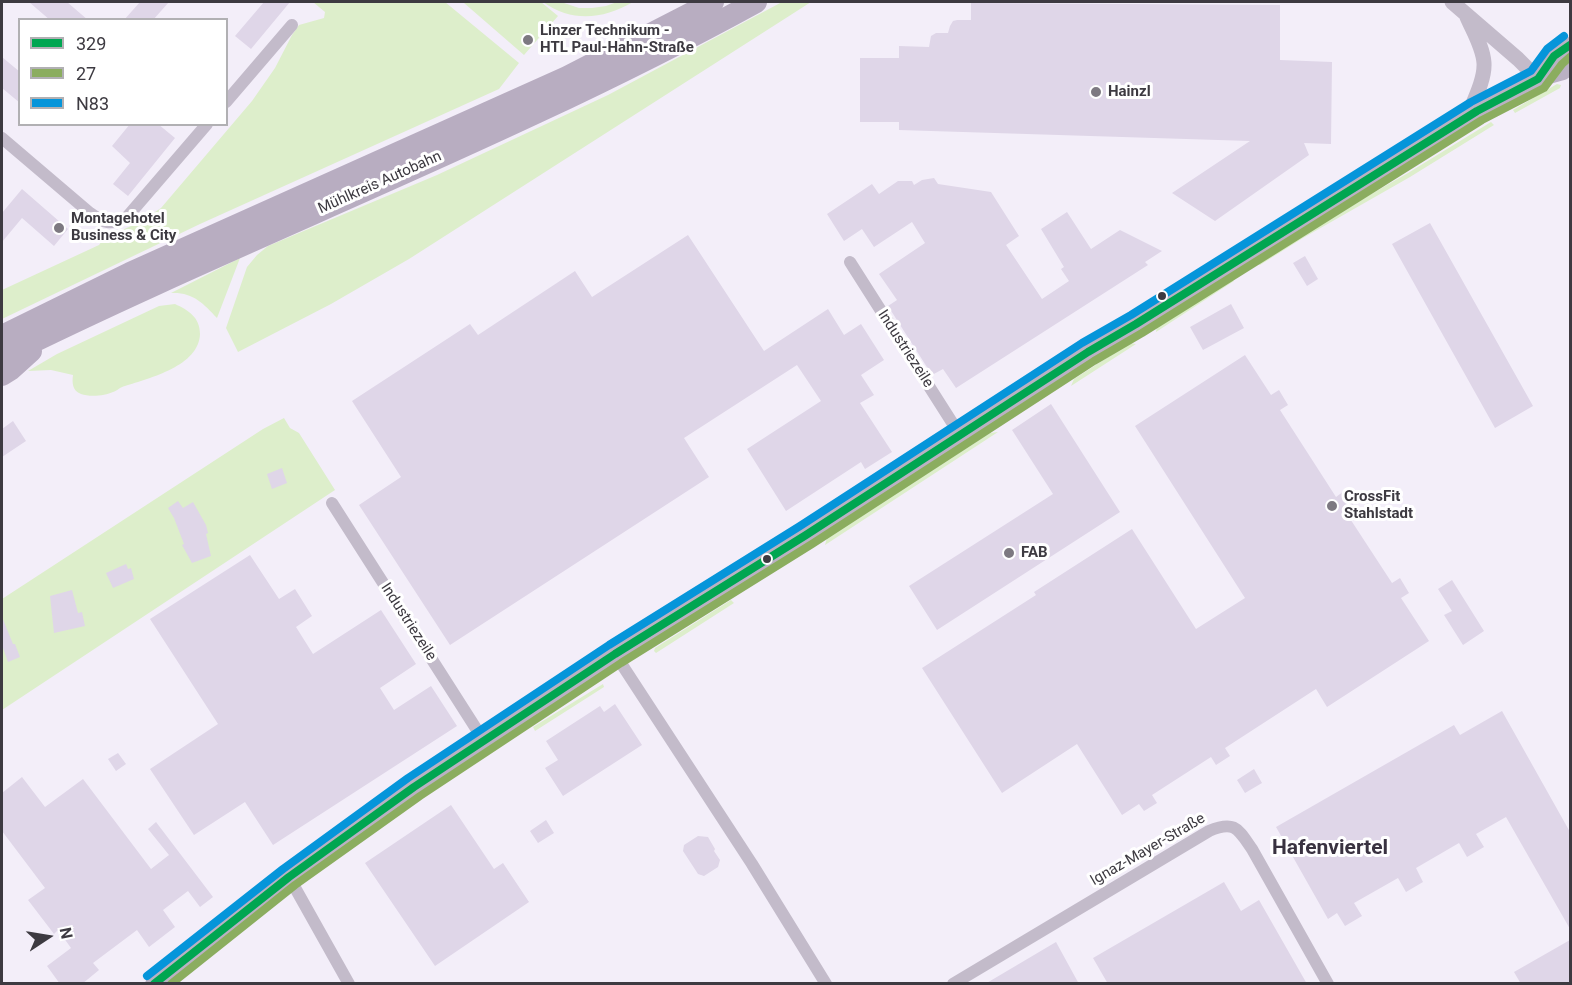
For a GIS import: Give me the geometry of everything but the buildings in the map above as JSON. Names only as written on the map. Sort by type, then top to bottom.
[{"type":"highway","name":"Mühlkreis Autobahn","points":[[2,336],[130,273],[567,76],[713,2]]},
{"type":"highway","name":"Mühlkreis Autobahn","points":[[2,357],[177,274],[626,70],[756,2]]},
{"type":"highway","points":[[2,375],[52,332]]},
{"type":"main road","points":[[1538,79],[1554,56],[1570,45]]},
{"type":"main road","points":[[153,984],[289,877],[414,787],[615,654],[806,535],[1088,352],[1486,106],[1538,79],[1563,72],[1570,67]]},
{"type":"street","points":[[1452,2],[1518,58],[1538,79]]},
{"type":"street","points":[[1464,12],[1480,48],[1484,65],[1482,79],[1467,118]]},
{"type":"street","points":[[228,100],[292,25]]},
{"type":"street","points":[[2,138],[90,213],[108,223],[127,218],[205,126]]},
{"type":"street","name":"Industriezeile","points":[[850,262],[960,435]]},
{"type":"street","name":"Industriezeile","points":[[332,503],[484,741]]},
{"type":"street","points":[[615,654],[739,844],[825,984]]},
{"type":"street","name":"Ignaz-Mayer-Straße","points":[[953,984],[1221,825],[1232,826],[1252,849],[1328,984]]},
{"type":"street","points":[[289,877],[350,984]]},
{"type":"green space","points":[[313,2],[445,2],[519,63],[499,89],[200,224],[2,319],[2,290],[99,245],[104,238],[140,222],[161,208],[252,101],[275,68],[299,25],[324,18],[325,12]]},
{"type":"green space","points":[[465,2],[541,2],[558,16],[524,55]]},
{"type":"green space","points":[[543,2],[561,2],[579,8],[592,8],[617,2],[633,2],[599,15],[577,16],[554,9]]},
{"type":"green space","points":[[782,2],[811,2],[409,259],[331,304],[238,352],[226,328],[247,267],[268,246],[437,175],[608,95]]},
{"type":"green space","points":[[1557,84],[1561,85],[1560,88],[1515,113],[1513,110]]},
{"type":"green space","points":[[1491,122],[1494,125],[1410,177],[1260,265],[1256,263],[1301,234]]},
{"type":"green space","points":[[240,258],[217,318],[202,303],[192,297],[186,294],[171,293]]},
{"type":"green space","points":[[1231,279],[1234,281],[1156,332],[1157,326]]},
{"type":"green space","points":[[175,304],[196,319],[200,334],[198,345],[191,354],[172,369],[110,393],[93,396],[81,394],[74,389],[73,375],[51,370],[28,371],[57,354],[159,306]]},
{"type":"green space","points":[[1130,343],[1136,344],[1071,386],[1074,379]]},
{"type":"green space","points":[[284,418],[290,428],[299,433],[335,490],[2,710],[2,599],[263,429]]},
{"type":"green space","points":[[998,432],[825,545],[827,538],[990,433]]},
{"type":"green space","points":[[731,600],[734,603],[656,653],[654,651],[655,648]]},
{"type":"green space","points":[[603,684],[604,687],[535,731],[533,727]]},
{"type":"transit line","name":"N83","points":[[147,976],[283,869],[408,778],[609,645],[800,526],[1082,343],[1131,315],[1471,102],[1531,71],[1547,49],[1564,36]]},
{"type":"transit line","name":"329","points":[[154,984],[289,877],[414,787],[615,654],[806,535],[1088,352],[1477,111],[1538,79],[1554,56],[1570,45]]},
{"type":"transit line","name":"27","points":[[171,984],[295,885],[420,796],[621,663],[812,544],[1094,361],[1482,120],[1544,88],[1570,57]]},
{"type":"place","name":"Linzer Technikum - HTL Paul-Hahn-Straße","points":[[528,40]]},
{"type":"place","name":"Hainzl","points":[[1096,92]]},
{"type":"place","name":"Montagehotel Business & City","points":[[59,228]]},
{"type":"place","name":"CrossFit Stahlstadt","points":[[1332,506]]},
{"type":"place","name":"FAB","points":[[1009,553]]},
{"type":"district","name":"Hafenviertel","points":[[1330,849]]}]
